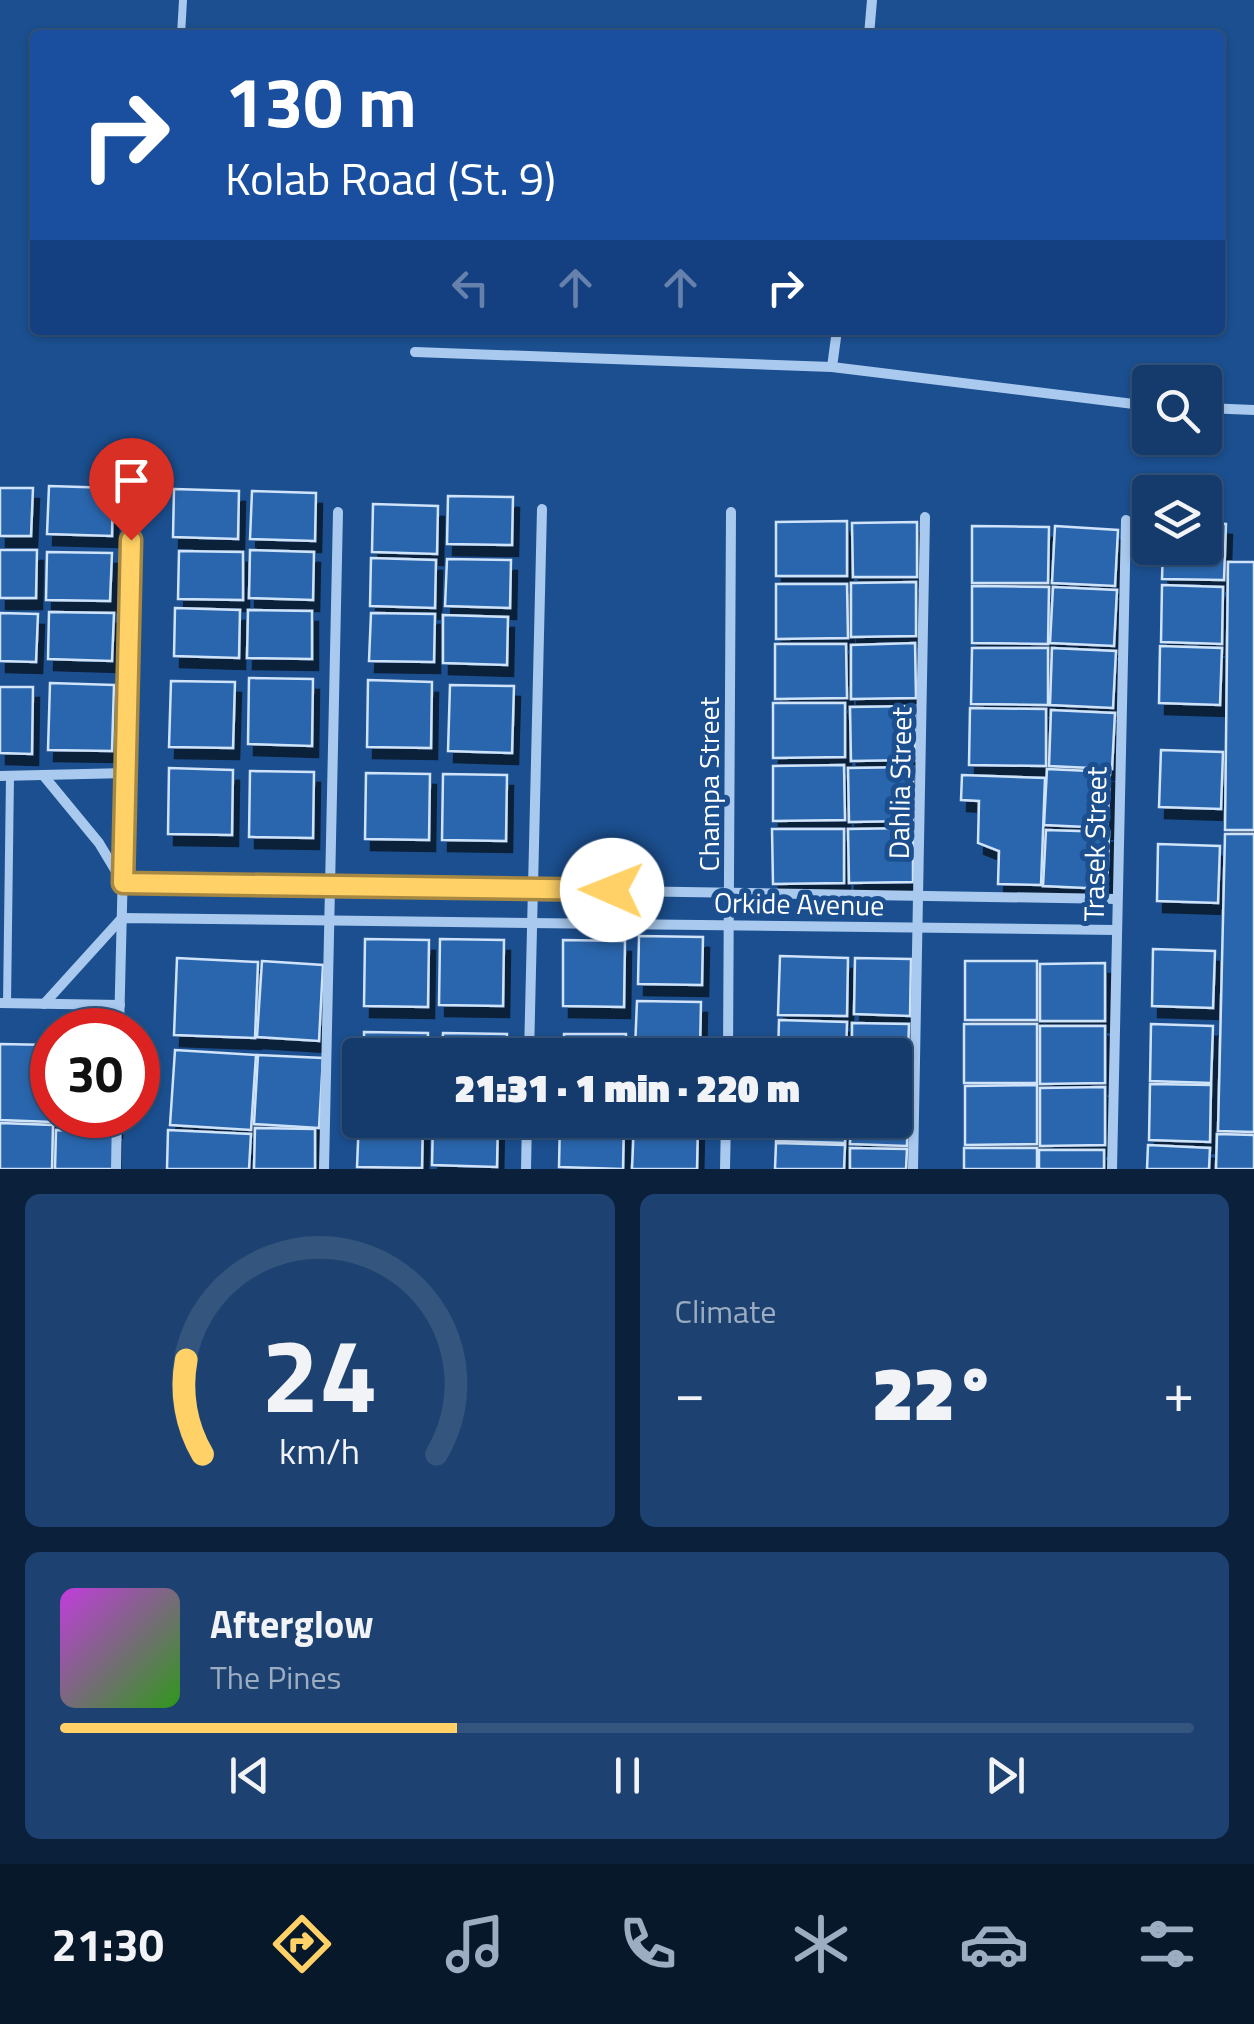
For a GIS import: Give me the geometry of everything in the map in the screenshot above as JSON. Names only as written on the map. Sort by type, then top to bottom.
[{"type":"street","points":[[869,30],[872,0]]},
{"type":"street","points":[[832,367],[836,335]]},
{"type":"street","points":[[415,352],[832,367],[1132,404]]},
{"type":"street","points":[[1222,409],[1254,410]]},
{"type":"street","points":[[3,1004],[120,1006],[132,501]]},
{"type":"street","points":[[529,1038],[542,509]]},
{"type":"street","points":[[324,1169],[338,512]]},
{"type":"street","name":"Champa Street","points":[[728,1038],[731,512]]},
{"type":"street","name":"Dahlia Street","points":[[912,1169],[921,895],[925,517]]},
{"type":"street","name":"Trasek Street","points":[[1112,1169],[1126,520]]},
{"type":"street","points":[[5,776],[127,773]]},
{"type":"street","points":[[43,775],[100,843],[123,883]]},
{"type":"street","name":"Orkide Avenue","points":[[123,883],[1117,898]]},
{"type":"street","points":[[44,1004],[122,918]]},
{"type":"street","name":"Orkide Avenue","points":[[122,918],[1116,930]]},
{"type":"street","points":[[116,1169],[117,1138]]},
{"type":"street","points":[[526,1169],[527,1138]]},
{"type":"street","points":[[725,1169],[726,1138]]},
{"type":"lane","points":[[181,30],[183,0]]},
{"type":"lane","points":[[3,1004],[5,776]]},
{"type":"building","points":[[49,486],[113,488],[112,536],[47,534]]},
{"type":"building","points":[[0,488],[33,488],[31,536],[0,536]]},
{"type":"building","points":[[174,489],[239,491],[238,539],[173,537]]},
{"type":"building","points":[[252,491],[316,493],[315,541],[250,539]]},
{"type":"building","points":[[448,496],[513,497],[512,545],[447,544]]},
{"type":"building","points":[[373,504],[438,506],[437,554],[372,552]]},
{"type":"building","points":[[847,521],[847,576],[776,576],[776,522]]},
{"type":"building","points":[[917,522],[917,577],[853,577],[852,523]]},
{"type":"building","points":[[1222,524],[1226,524],[1224,580],[1162,579],[1162,565],[1222,565]]},
{"type":"building","points":[[972,526],[1049,527],[1048,583],[972,583]]},
{"type":"building","points":[[1055,526],[1118,530],[1115,586],[1052,583]]},
{"type":"building","points":[[0,550],[37,550],[36,598],[0,598]]},
{"type":"building","points":[[250,550],[314,552],[313,600],[249,598]]},
{"type":"building","points":[[179,551],[243,552],[243,600],[178,599]]},
{"type":"building","points":[[47,552],[112,553],[110,601],[46,600]]},
{"type":"building","points":[[371,558],[436,560],[435,608],[370,606]]},
{"type":"building","points":[[447,559],[511,560],[510,608],[445,606]]},
{"type":"building","points":[[1228,562],[1254,562],[1254,830],[1225,830]]},
{"type":"building","points":[[916,582],[916,636],[851,637],[851,583]]},
{"type":"building","points":[[776,584],[847,584],[848,638],[776,639]]},
{"type":"building","points":[[1162,585],[1223,587],[1222,644],[1161,642]]},
{"type":"building","points":[[972,586],[1049,587],[1048,644],[972,643]]},
{"type":"building","points":[[1053,587],[1117,590],[1114,646],[1050,643]]},
{"type":"building","points":[[175,608],[240,610],[239,658],[174,656]]},
{"type":"building","points":[[248,610],[312,611],[312,659],[247,658]]},
{"type":"building","points":[[49,612],[114,613],[112,661],[48,659]]},
{"type":"building","points":[[0,613],[38,614],[36,662],[0,661]]},
{"type":"building","points":[[371,613],[435,614],[434,662],[369,661]]},
{"type":"building","points":[[443,615],[508,617],[507,665],[443,663]]},
{"type":"building","points":[[915,643],[916,698],[851,699],[851,645]]},
{"type":"building","points":[[775,644],[846,644],[847,698],[775,699]]},
{"type":"building","points":[[1160,646],[1222,648],[1220,705],[1159,703]]},
{"type":"building","points":[[972,648],[1048,648],[1048,705],[971,704]]},
{"type":"building","points":[[1052,648],[1116,651],[1113,708],[1050,705]]},
{"type":"building","points":[[249,678],[313,679],[312,746],[248,744]]},
{"type":"building","points":[[368,680],[432,682],[431,748],[367,747]]},
{"type":"building","points":[[171,681],[235,682],[233,748],[169,747]]},
{"type":"building","points":[[50,683],[114,685],[112,751],[48,750]]},
{"type":"building","points":[[450,685],[514,686],[512,753],[448,751]]},
{"type":"building","points":[[0,687],[33,687],[32,754],[0,753]]},
{"type":"building","points":[[773,703],[845,703],[845,757],[773,758]]},
{"type":"building","points":[[915,706],[915,760],[851,761],[850,707]]},
{"type":"building","points":[[970,708],[1046,709],[1046,766],[969,765]]},
{"type":"building","points":[[1051,710],[1115,713],[1112,769],[1049,766]]},
{"type":"building","points":[[1161,750],[1223,752],[1221,809],[1159,807]]},
{"type":"building","points":[[844,765],[845,820],[773,821],[773,766]]},
{"type":"building","points":[[913,767],[913,821],[849,822],[848,768]]},
{"type":"building","points":[[169,768],[233,770],[232,835],[168,834]]},
{"type":"building","points":[[1047,769],[1110,772],[1107,828],[1044,825]]},
{"type":"building","points":[[250,771],[314,772],[313,838],[249,837]]},
{"type":"building","points":[[366,773],[430,774],[429,840],[365,839]]},
{"type":"building","points":[[443,774],[507,775],[506,841],[442,840]]},
{"type":"building","points":[[962,775],[1045,778],[1041,885],[998,884],[999,851],[978,843],[979,801],[961,800]]},
{"type":"building","points":[[913,828],[913,882],[849,883],[848,829]]},
{"type":"building","points":[[772,829],[844,829],[844,883],[773,884]]},
{"type":"building","points":[[1046,830],[1109,832],[1107,889],[1043,886]]},
{"type":"building","points":[[1225,834],[1254,834],[1254,1132],[1218,1131]]},
{"type":"building","points":[[1158,844],[1220,846],[1218,903],[1157,901]]},
{"type":"building","points":[[639,936],[703,937],[702,985],[638,984]]},
{"type":"building","points":[[365,939],[429,940],[428,1007],[364,1006]]},
{"type":"building","points":[[440,939],[504,940],[503,1006],[439,1005]]},
{"type":"building","points":[[563,940],[625,941],[624,1007],[563,1006]]},
{"type":"building","points":[[1153,949],[1215,951],[1213,1008],[1152,1006]]},
{"type":"building","points":[[780,956],[848,958],[847,1016],[778,1015]]},
{"type":"building","points":[[177,958],[258,962],[255,1038],[174,1035]]},
{"type":"building","points":[[855,958],[911,959],[910,1016],[854,1014]]},
{"type":"building","points":[[262,961],[323,965],[319,1041],[257,1037]]},
{"type":"building","points":[[965,961],[1037,961],[1037,1020],[965,1020]]},
{"type":"building","points":[[1105,963],[1105,1021],[1040,1021],[1040,964]]},
{"type":"building","points":[[637,1001],[701,1002],[700,1038],[635,1038]]},
{"type":"building","points":[[779,1020],[847,1022],[847,1038],[778,1038]]},
{"type":"building","points":[[852,1023],[909,1024],[909,1038],[852,1038]]},
{"type":"building","points":[[964,1024],[1037,1024],[1037,1083],[964,1083]]},
{"type":"building","points":[[1151,1024],[1213,1026],[1211,1083],[1150,1081]]},
{"type":"building","points":[[1040,1026],[1105,1026],[1105,1083],[1040,1084]]},
{"type":"building","points":[[364,1032],[428,1033],[428,1038],[364,1038]]},
{"type":"building","points":[[443,1033],[507,1034],[507,1038],[443,1038]]},
{"type":"building","points":[[564,1034],[626,1034],[626,1038],[564,1038]]},
{"type":"building","points":[[0,1044],[30,1045],[30,1121],[0,1120]]},
{"type":"building","points":[[175,1050],[256,1055],[251,1130],[170,1125]]},
{"type":"building","points":[[258,1055],[323,1058],[319,1128],[254,1124]]},
{"type":"building","points":[[1150,1084],[1211,1085],[1210,1142],[1149,1140]]},
{"type":"building","points":[[1037,1085],[1037,1144],[965,1145],[965,1086]]},
{"type":"building","points":[[1105,1087],[1105,1145],[1040,1146],[1040,1088]]},
{"type":"building","points":[[0,1123],[30,1124],[30,1138],[53,1138],[52,1169],[0,1169]]},
{"type":"building","points":[[255,1128],[315,1129],[315,1169],[254,1169]]},
{"type":"building","points":[[168,1130],[251,1134],[249,1169],[167,1169]]},
{"type":"building","points":[[1217,1134],[1254,1135],[1254,1169],[1216,1169]]},
{"type":"building","points":[[56,1138],[115,1138],[114,1169],[55,1169]]},
{"type":"building","points":[[358,1138],[423,1138],[422,1168],[357,1167]]},
{"type":"building","points":[[433,1138],[498,1138],[497,1167],[432,1165]]},
{"type":"building","points":[[560,1138],[624,1138],[623,1169],[559,1167]]},
{"type":"building","points":[[633,1138],[698,1138],[697,1169],[632,1169]]},
{"type":"building","points":[[776,1138],[845,1138],[845,1143],[776,1141]]},
{"type":"building","points":[[850,1138],[907,1138],[907,1146],[850,1144]]},
{"type":"building","points":[[776,1143],[845,1145],[844,1169],[775,1169]]},
{"type":"building","points":[[1148,1145],[1210,1148],[1209,1169],[1147,1169]]},
{"type":"building","points":[[850,1148],[907,1149],[906,1169],[850,1169]]},
{"type":"building","points":[[964,1148],[1037,1148],[1037,1169],[964,1169]]},
{"type":"building","points":[[1039,1150],[1104,1150],[1104,1169],[1039,1169]]},
{"type":"route","points":[[131,540],[123,883],[612,890]]}]
